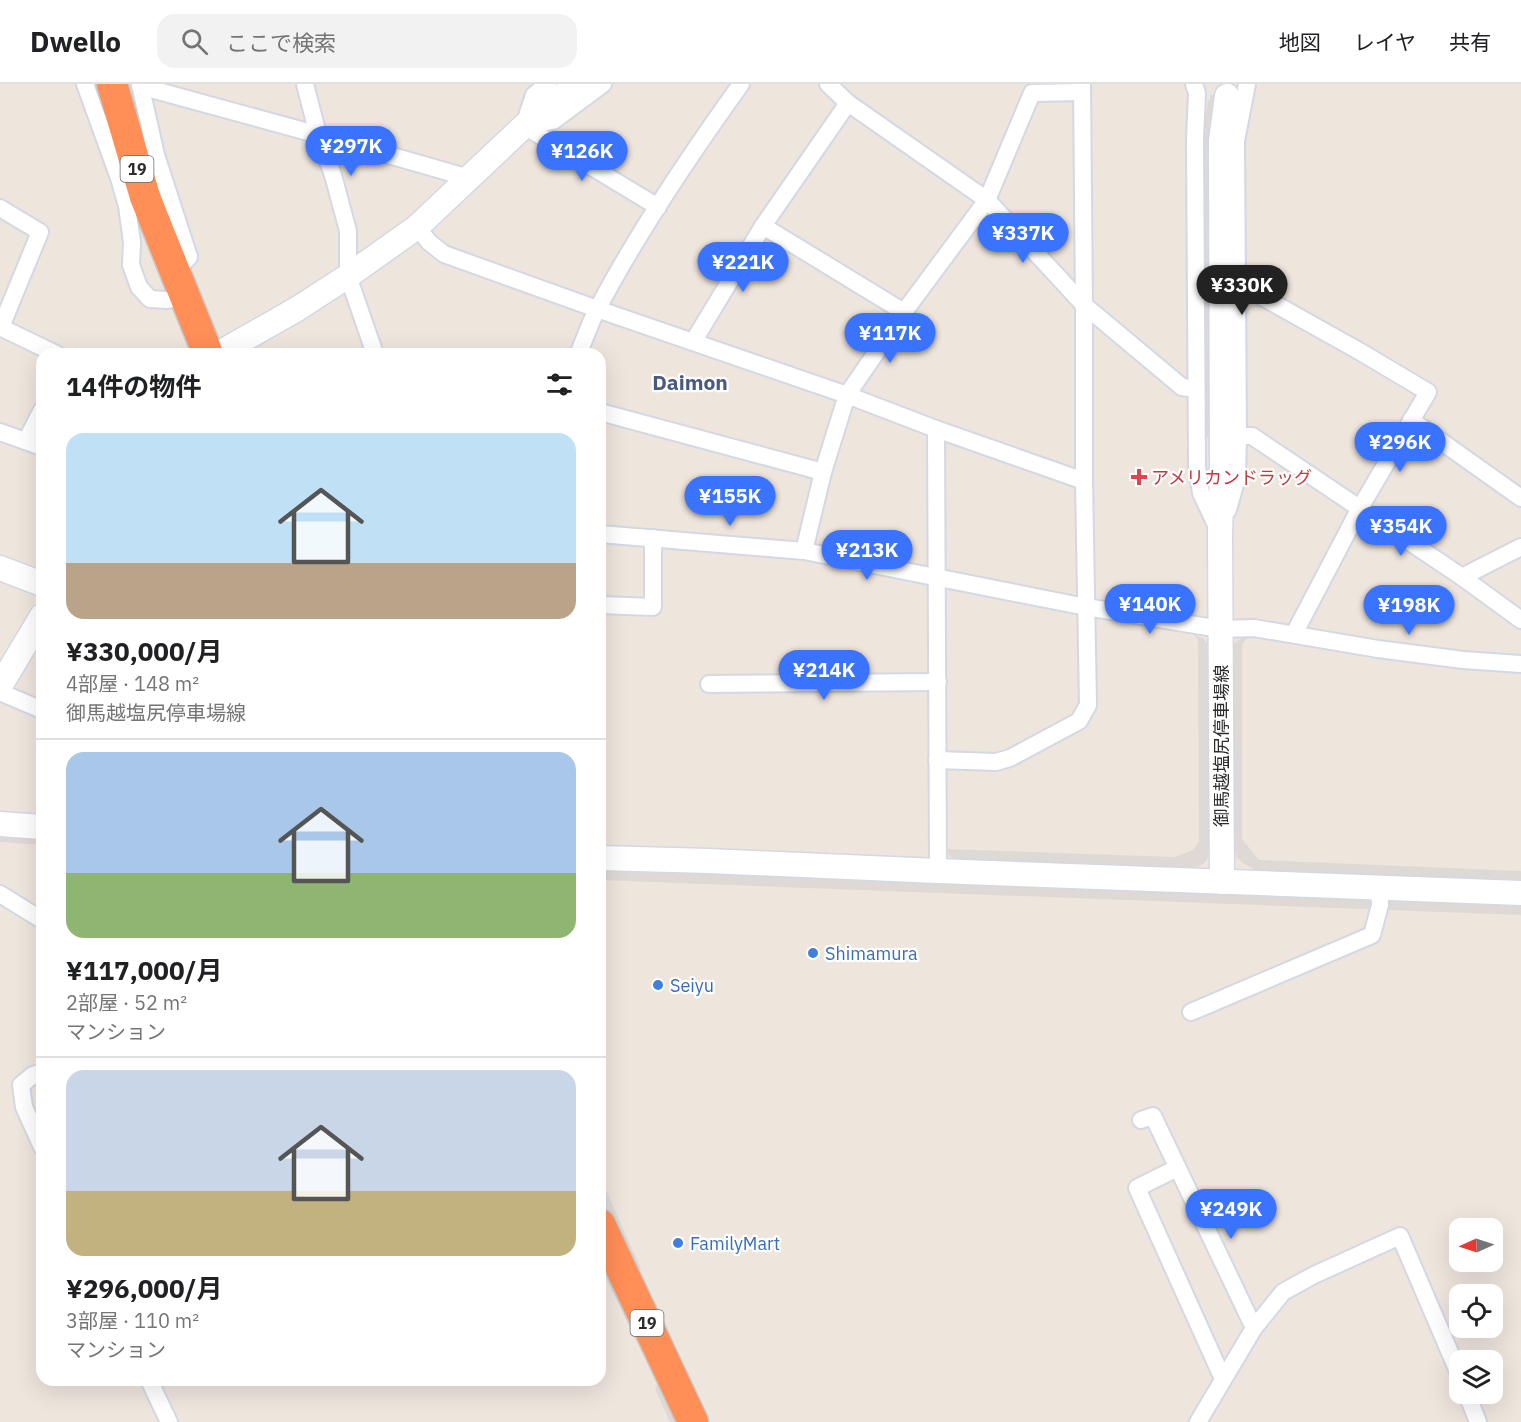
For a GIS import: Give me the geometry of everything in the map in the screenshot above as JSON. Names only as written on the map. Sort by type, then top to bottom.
[{"type":"highway","name":"19","points":[[131,85],[145,197],[206,348]]},
{"type":"highway","name":"19","points":[[606,1237],[693,1422]]},
{"type":"street","points":[[85,84],[127,206],[132,242],[131,264],[139,287],[150,299],[166,300],[180,284]]},
{"type":"street","points":[[305,84],[348,231],[348,276],[373,348]]},
{"type":"street","points":[[524,126],[534,94],[548,84]]},
{"type":"street","points":[[229,348],[297,309],[348,276],[417,226],[524,126],[578,84]]},
{"type":"street","points":[[524,126],[553,121],[603,84]]},
{"type":"street","points":[[581,348],[597,309],[631,251],[697,146],[741,84]]},
{"type":"street","points":[[828,84],[848,103],[987,200],[1084,305],[1182,387],[1196,389]]},
{"type":"street","points":[[1194,84],[1197,93],[1194,138],[1197,467],[1201,493],[1220,534]]},
{"type":"street","points":[[131,85],[469,178]]},
{"type":"street","points":[[804,551],[823,472],[847,395],[904,312],[987,200],[1032,93],[1082,88],[1084,481],[1088,705],[1079,721],[1010,758],[996,762],[937,760]]},
{"type":"street","points":[[1220,534],[1238,477],[1237,90]]},
{"type":"street","name":"御馬越塩尻停車場線","points":[[1222,882],[1221,141],[1237,90]]},
{"type":"street","points":[[693,342],[763,226],[848,103]]},
{"type":"street","points":[[524,126],[658,207]]},
{"type":"street","points":[[0,208],[40,232],[0,327],[44,348]]},
{"type":"street","points":[[417,226],[429,242],[444,254],[847,395],[1084,481]]},
{"type":"street","points":[[763,226],[904,312]]},
{"type":"street","points":[[1237,286],[1257,294],[1428,392],[1360,508],[1294,634]]},
{"type":"street","points":[[606,414],[823,472]]},
{"type":"street","points":[[1411,420],[1521,498]]},
{"type":"street","points":[[26,441],[36,422]]},
{"type":"street","points":[[936,429],[938,871]]},
{"type":"street","points":[[0,432],[36,445]]},
{"type":"street","points":[[1238,436],[1252,436],[1462,577],[1521,620]]},
{"type":"street","points":[[606,534],[804,551],[1086,607],[1220,629],[1254,628],[1378,649],[1463,660],[1521,664]]},
{"type":"street","points":[[606,605],[653,607],[653,538]]},
{"type":"street","points":[[1462,577],[1521,547]]},
{"type":"street","points":[[0,568],[36,582]]},
{"type":"street","points":[[0,686],[36,626]]},
{"type":"street","points":[[709,684],[938,682]]},
{"type":"street","points":[[0,692],[36,707]]},
{"type":"street","points":[[0,825],[36,827]]},
{"type":"street","points":[[606,858],[1521,893]]},
{"type":"street","points":[[1191,1012],[1372,935],[1380,904],[1379,888]]},
{"type":"street","points":[[0,894],[36,916]]},
{"type":"street","points":[[36,1074],[21,1085],[24,1107],[36,1134]]},
{"type":"street","points":[[1141,1120],[1153,1116],[1254,1328]]},
{"type":"street","points":[[1177,1168],[1137,1188],[1224,1379]]},
{"type":"street","points":[[1198,1422],[1254,1328],[1283,1292],[1314,1275],[1400,1236],[1449,1350]]},
{"type":"street","points":[[152,1386],[168,1422]]},
{"type":"street","points":[[1471,1404],[1478,1422]]},
{"type":"shaded area","points":[[1210,95],[1218,95],[1215,437],[1204,437],[1204,136]]},
{"type":"shaded area","points":[[1194,635],[1203,638],[1207,643],[1210,845],[1206,861],[1193,868],[950,857],[946,849],[1175,857],[1193,850],[1199,842],[1198,640]]},
{"type":"shaded area","points":[[1242,638],[1247,638],[1242,645],[1242,839],[1259,860],[1521,871],[1521,882],[1255,870],[1237,858],[1234,848],[1231,649]]},
{"type":"shaded area","points":[[0,835],[36,837],[36,845],[0,842]]},
{"type":"shaded area","points":[[606,869],[1521,905],[1521,915],[606,880]]},
{"type":"shaded area","points":[[606,1190],[641,1269],[632,1268],[606,1209]]},
{"type":"shaded area","points":[[606,1267],[682,1422],[670,1422],[655,1389],[658,1383],[606,1279]]},
{"type":"place","name":"アメリカンドラッグ","points":[[1139,477]]},
{"type":"place","name":"Shimamura","points":[[813,953]]},
{"type":"place","name":"Seiyu","points":[[658,985]]},
{"type":"place","name":"FamilyMart","points":[[678,1243]]},
{"type":"district","name":"Daimon","points":[[690,382]]}]
